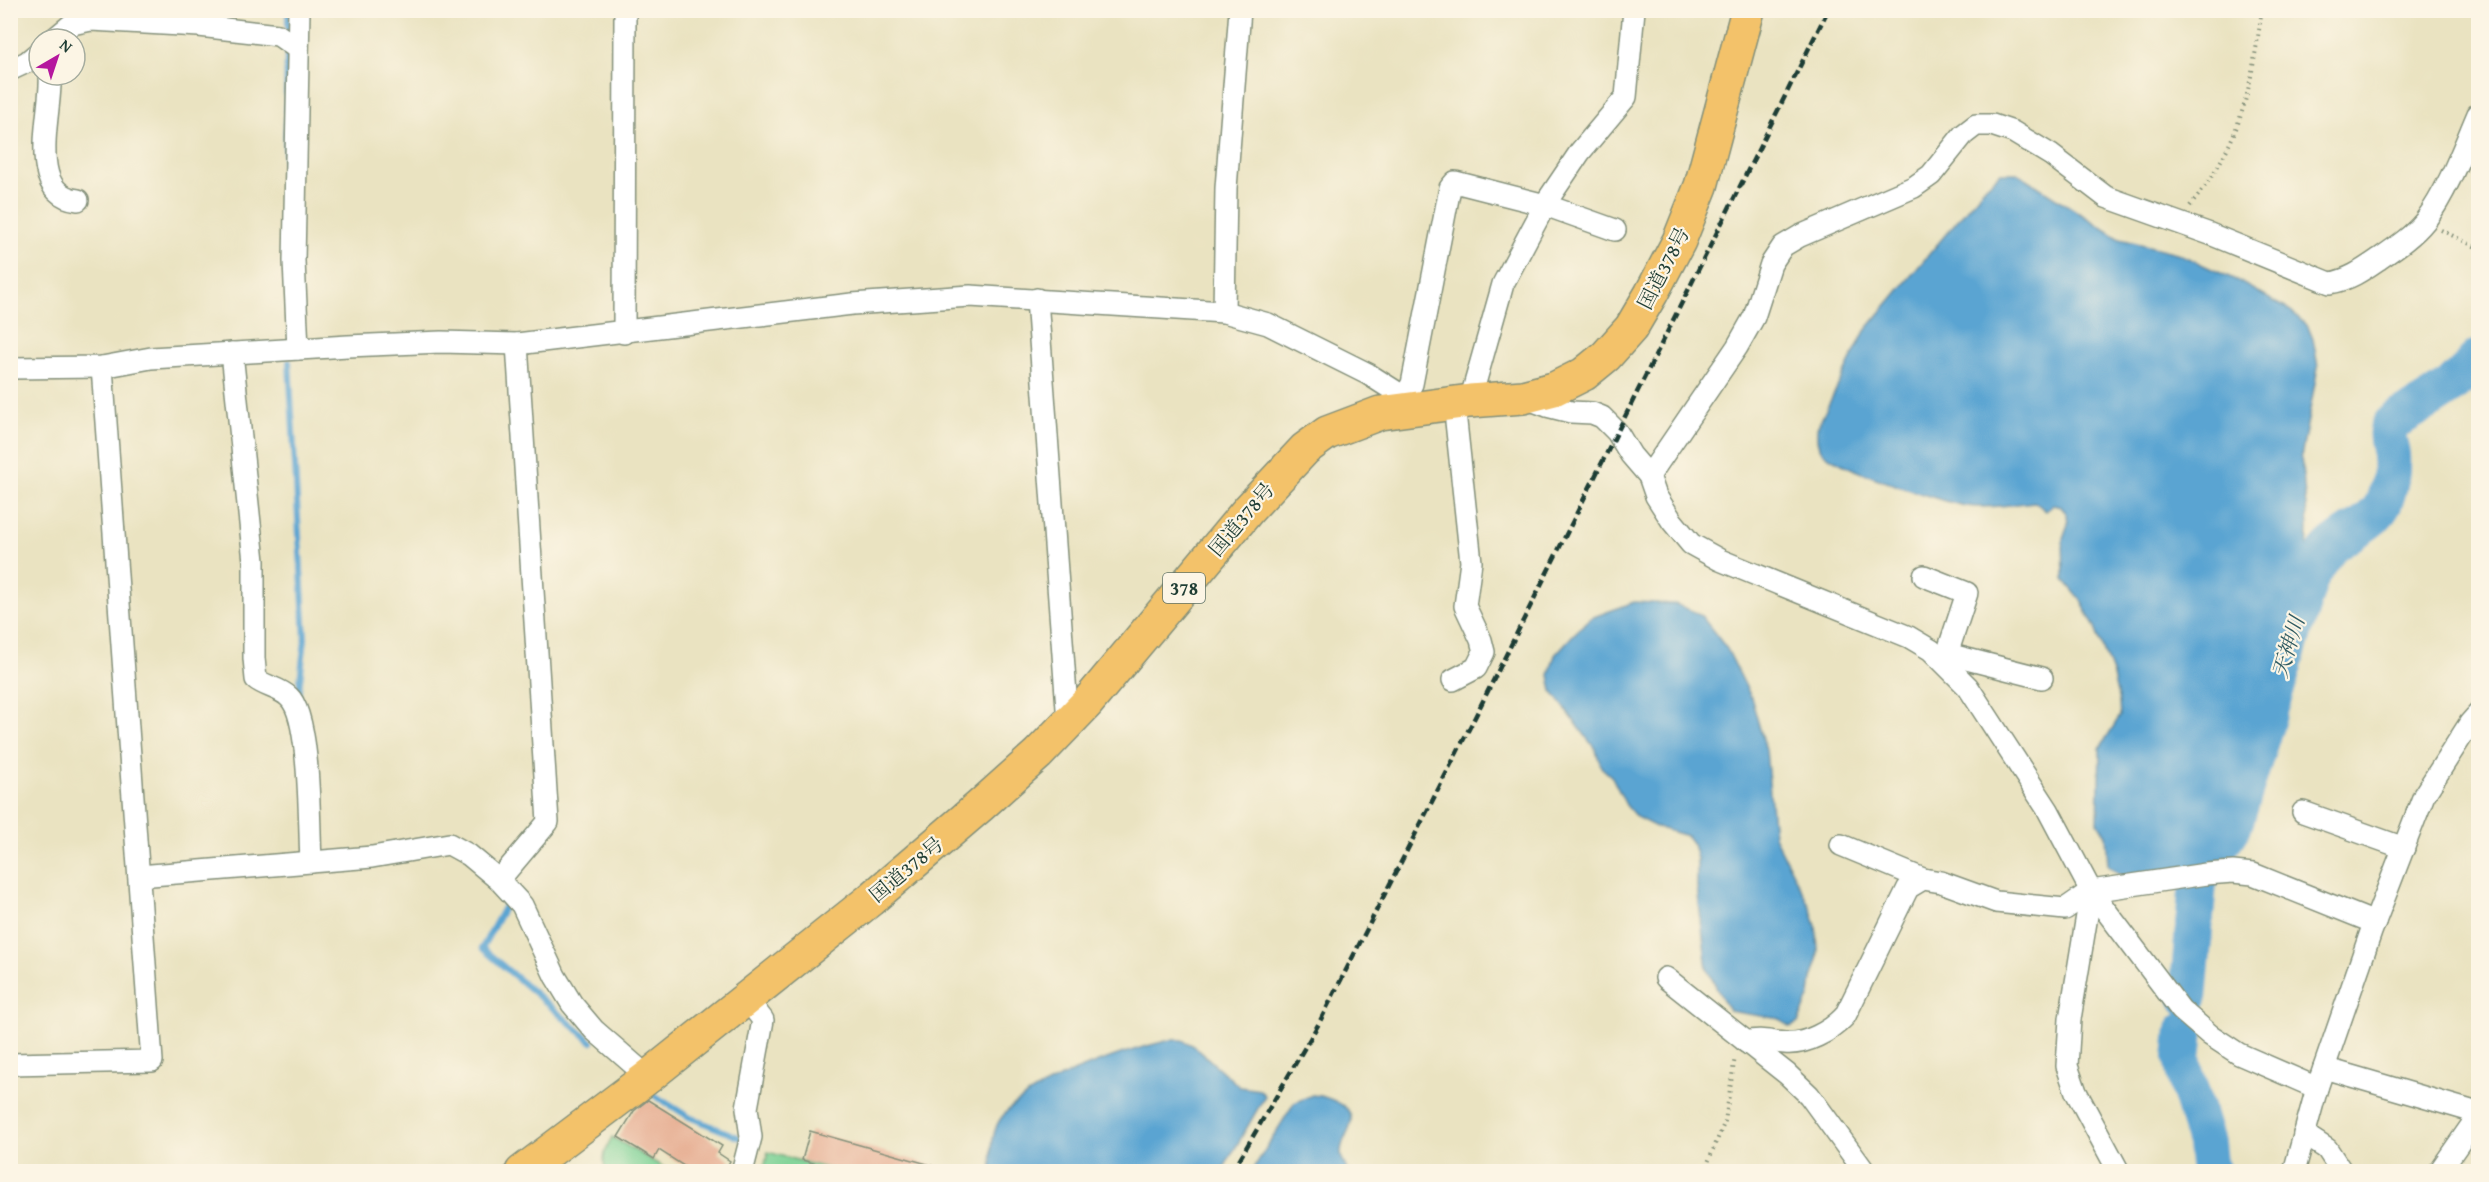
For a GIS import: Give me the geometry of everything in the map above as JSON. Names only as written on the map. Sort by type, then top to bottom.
[{"type":"highway","name":"国道378号","points":[[522,1172],[648,1077],[870,900],[980,806],[1068,722],[1140,642],[1249,509],[1305,449],[1327,433],[1412,402],[1462,402],[1523,398],[1554,388],[1584,374],[1606,356],[1631,328],[1679,241],[1701,186],[1748,10]]},
{"type":"street","points":[[298,349],[294,261],[300,10]]},
{"type":"street","points":[[624,333],[625,10]]},
{"type":"street","points":[[1224,312],[1226,188],[1240,10]]},
{"type":"street","points":[[1453,680],[1476,669],[1484,652],[1481,640],[1465,606],[1471,562],[1462,402],[1503,284],[1545,205],[1580,152],[1626,97],[1634,10]]},
{"type":"street","points":[[68,27],[72,24],[91,20],[199,26],[278,36],[298,49]]},
{"type":"street","points":[[10,70],[27,59]]},
{"type":"street","points":[[51,87],[44,141],[49,179],[63,195],[78,200]]},
{"type":"street","points":[[1649,476],[1737,347],[1754,317],[1771,264],[1783,246],[1800,236],[1914,187],[1931,175],[1963,135],[1976,125],[1992,125],[2013,132],[2051,155],[2106,197],[2177,222],[2330,283],[2345,280],[2363,270],[2401,243],[2424,222],[2478,114]]},
{"type":"street","points":[[1412,402],[1412,384],[1450,188],[1455,183],[1545,205],[1615,230]]},
{"type":"street","points":[[10,368],[102,367],[152,358],[441,342],[517,344],[852,304],[970,296],[1224,312],[1268,324],[1368,374],[1412,402]]},
{"type":"street","points":[[1037,299],[1068,722]]},
{"type":"street","points":[[500,880],[548,822],[517,344]]},
{"type":"street","points":[[232,353],[254,561],[256,679],[291,698],[297,710],[304,737],[311,862]]},
{"type":"street","points":[[10,1064],[152,1062],[102,367]]},
{"type":"street","points":[[1523,398],[1563,410],[1592,413],[1602,417],[1617,432],[1631,455],[1649,476],[1656,496],[1672,521],[1691,544],[1720,560],[1910,637],[1945,657],[2042,678]]},
{"type":"street","points":[[1924,576],[1967,593],[1945,657]]},
{"type":"street","points":[[1945,657],[1968,687],[2048,810],[2091,891],[2181,1010],[2210,1035],[2239,1053],[2317,1088]]},
{"type":"street","points":[[2294,1172],[2317,1088],[2374,922],[2424,795],[2476,722]]},
{"type":"street","points":[[2303,812],[2404,848]]},
{"type":"street","points":[[139,876],[372,856],[449,844],[469,855],[500,880],[522,905],[555,976],[572,1004],[594,1030],[648,1077]]},
{"type":"street","points":[[1841,845],[1923,879],[1941,882],[1996,902],[2065,909],[2091,891],[2234,872],[2253,874],[2374,922]]},
{"type":"street","points":[[1746,1042],[1757,1039],[1794,1043],[1832,1029],[1845,1016],[1908,888],[1923,879]]},
{"type":"street","points":[[2091,891],[2070,1019],[2067,1066],[2076,1092],[2119,1172]]},
{"type":"street","points":[[1666,978],[1787,1074],[1809,1095],[1865,1172]]},
{"type":"street","points":[[742,1172],[751,1137],[747,1108],[763,1020],[746,998]]},
{"type":"street","points":[[2324,1068],[2478,1115],[2439,1172]]},
{"type":"street","points":[[2304,1134],[2327,1149],[2342,1172]]},
{"type":"path","points":[[2177,222],[2218,167],[2237,131],[2250,86],[2262,10]]},
{"type":"path","points":[[2424,222],[2478,248]]},
{"type":"path","points":[[1704,1172],[1725,1121],[1734,1059],[1746,1042]]},
{"type":"green space","points":[[612,1137],[670,1171],[606,1171],[604,1157]]},
{"type":"green space","points":[[768,1152],[833,1170],[763,1171]]},
{"type":"water","points":[[2001,173],[2017,173],[2120,239],[2177,253],[2238,281],[2291,311],[2308,327],[2313,339],[2318,367],[2301,457],[2308,526],[2307,558],[2228,818],[2198,864],[2123,877],[2108,865],[2106,835],[2098,822],[2100,748],[2120,716],[2119,702],[2113,676],[2095,628],[2080,599],[2064,580],[2063,538],[2068,524],[2067,514],[2061,507],[2053,505],[2046,511],[2035,502],[1983,507],[1953,503],[1889,483],[1845,465],[1830,457],[1818,445],[1817,428],[1865,331],[1986,186]]},
{"type":"water","points":[[1634,602],[1675,604],[1700,614],[1727,649],[1751,697],[1766,750],[1774,836],[1810,907],[1816,926],[1817,963],[1810,995],[1798,1023],[1790,1027],[1780,1019],[1729,1011],[1707,969],[1697,887],[1697,859],[1693,844],[1687,836],[1656,827],[1636,817],[1626,805],[1612,777],[1601,767],[1596,750],[1552,691],[1549,675],[1555,655],[1573,635],[1591,618]]},
{"type":"water","points":[[1170,1040],[1182,1040],[1194,1046],[1240,1087],[1260,1090],[1265,1096],[1222,1171],[992,1171],[993,1142],[997,1125],[1008,1110],[1026,1096],[1075,1071]]},
{"type":"water","points":[[1312,1095],[1337,1102],[1348,1110],[1351,1116],[1350,1126],[1341,1149],[1341,1156],[1347,1171],[1252,1171],[1294,1103]]},
{"type":"building","points":[[648,1100],[722,1146],[718,1153],[730,1161],[724,1172],[693,1172],[659,1150],[654,1159],[618,1137],[634,1111]]},
{"type":"building","points":[[810,1131],[938,1167],[937,1172],[835,1172],[835,1169],[802,1160]]},
{"type":"waterway","points":[[288,10],[288,36]]},
{"type":"waterway","points":[[285,186],[287,47]]},
{"type":"waterway","name":"天神川","points":[[2188,998],[2198,882],[2234,824],[2310,578],[2331,547],[2367,522],[2384,502],[2391,473],[2388,437],[2389,429],[2394,421],[2449,387],[2478,358]]},
{"type":"waterway","points":[[289,362],[305,639],[298,698]]},
{"type":"waterway","points":[[497,893],[506,904],[482,948],[592,1042]]},
{"type":"waterway","name":"天神川","points":[[2185,1030],[2182,1058],[2185,1074],[2206,1143],[2208,1164],[2212,1172]]},
{"type":"waterway","points":[[649,1092],[689,1117],[743,1139]]},
{"type":"railway","points":[[1232,1172],[1318,1025],[1472,723],[1828,10]]}]
